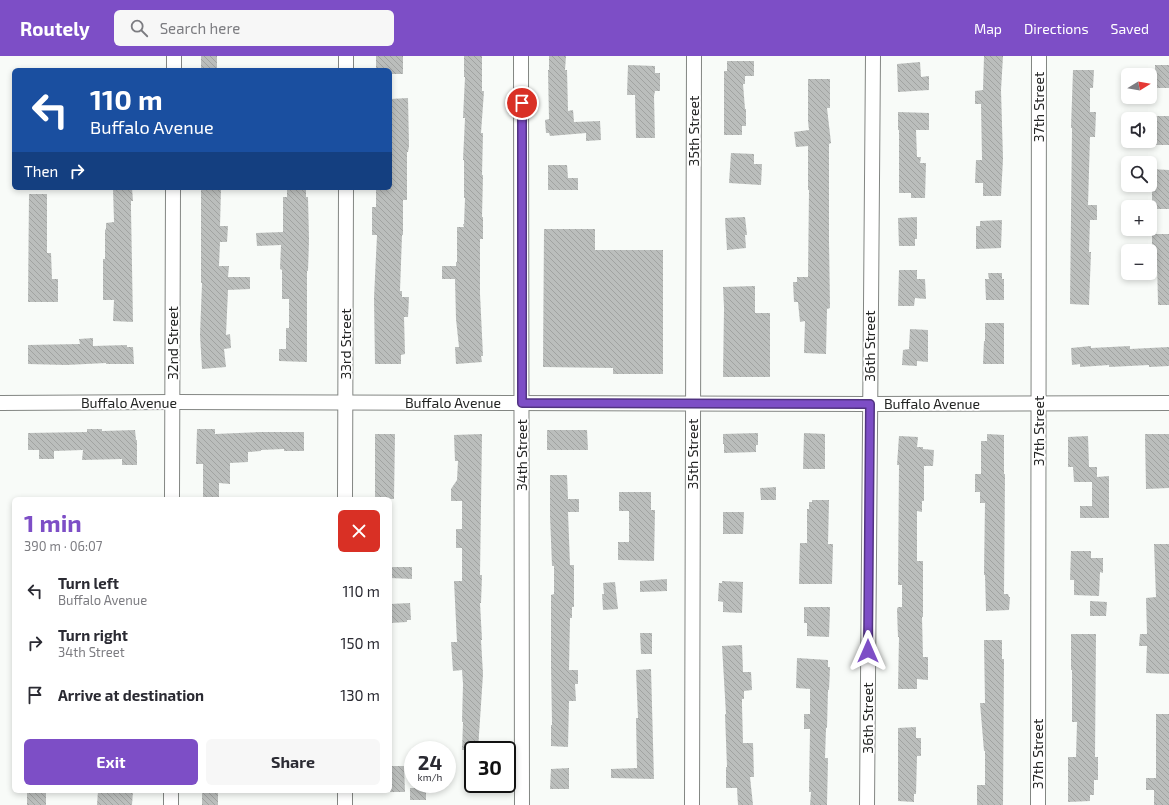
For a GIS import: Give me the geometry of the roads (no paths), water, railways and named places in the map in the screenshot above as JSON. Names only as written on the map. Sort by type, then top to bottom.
[{"type":"street","points":[[174,56],[174,68]]},
{"type":"street","points":[[346,56],[346,68]]},
{"type":"street","name":"34th Street","points":[[522,56],[522,805]]},
{"type":"street","name":"35th Street","points":[[692,805],[694,56]]},
{"type":"street","name":"36th Street","points":[[867,805],[873,56]]},
{"type":"street","name":"37th Street","points":[[1038,805],[1039,56]]},
{"type":"street","name":"32nd Street","points":[[172,497],[173,190]]},
{"type":"street","name":"33rd Street","points":[[346,190],[346,497]]},
{"type":"street","name":"Buffalo Avenue","points":[[0,403],[1169,403]]},
{"type":"street","points":[[171,793],[171,805]]},
{"type":"street","points":[[345,793],[345,805]]}]
